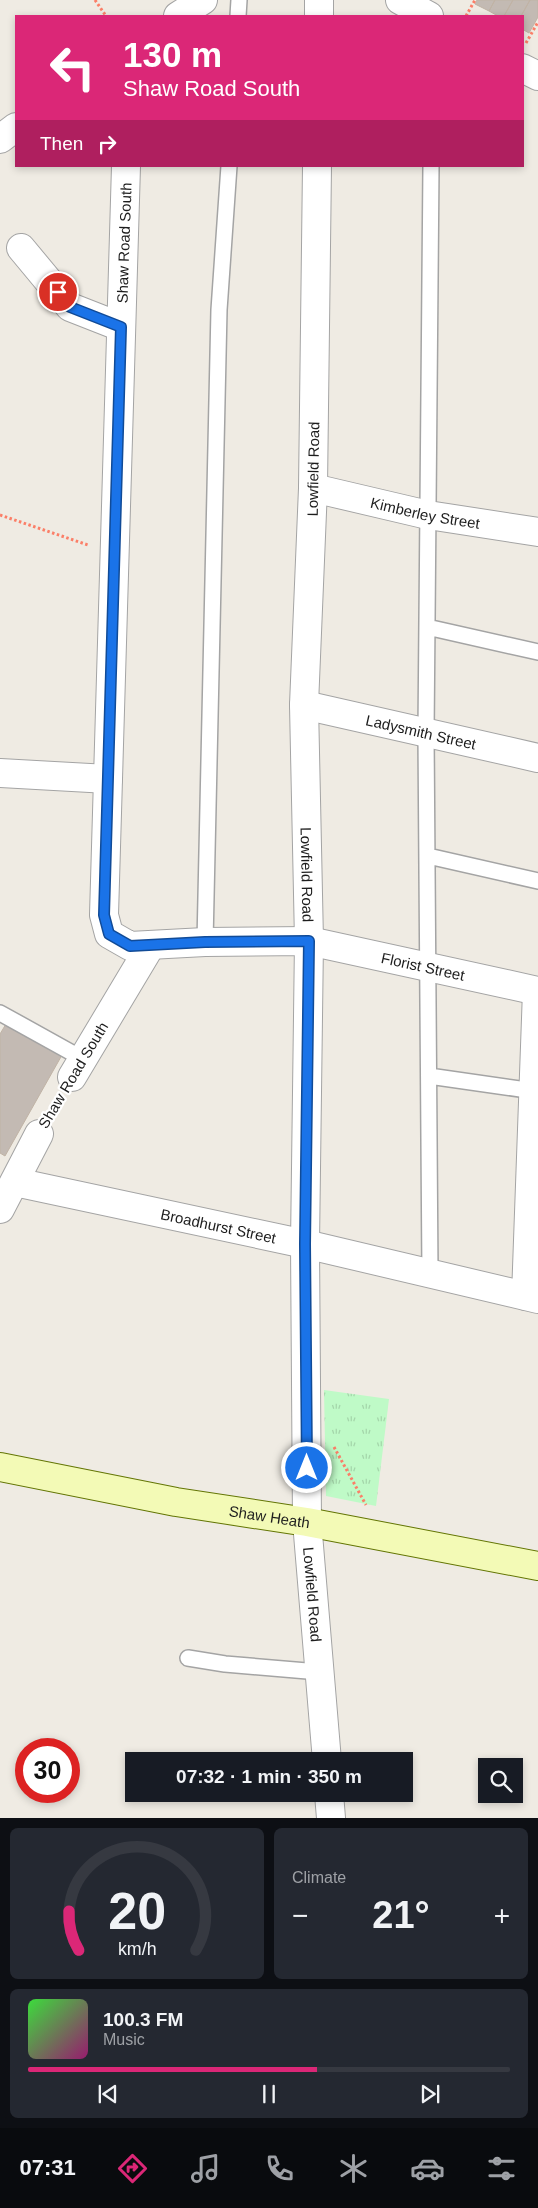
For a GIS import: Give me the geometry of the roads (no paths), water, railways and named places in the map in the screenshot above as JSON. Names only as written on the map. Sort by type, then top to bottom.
[{"type":"main road","name":"Shaw Heath","points":[[0,1466],[176,1502],[307,1522],[538,1566]]},
{"type":"street","points":[[180,15],[203,0]]},
{"type":"street","points":[[319,0],[319,15]]},
{"type":"street","points":[[400,0],[427,15]]},
{"type":"street","points":[[524,69],[538,76]]},
{"type":"street","points":[[0,139],[15,128]]},
{"type":"street","name":"Shaw Road South","points":[[126,167],[104,915],[109,934],[130,946],[205,942],[309,941]]},
{"type":"street","name":"Lowfield Road","points":[[317,167],[313,488],[304,705],[309,941],[305,1244],[307,1522],[326,1752]]},
{"type":"street","points":[[21,248],[70,307],[121,327]]},
{"type":"street","name":"Kimberley Street","points":[[313,488],[428,515],[538,532]]},
{"type":"street","name":"Ladysmith Street","points":[[304,705],[538,758]]},
{"type":"street","points":[[0,773],[108,779]]},
{"type":"street","name":"Florist Street","points":[[309,941],[538,991]]},
{"type":"street","name":"Shaw Road South","points":[[78,1068],[151,945]]},
{"type":"street","points":[[532,1298],[534,1091],[538,991]]},
{"type":"street","name":"Shaw Road South","points":[[0,1209],[39,1134]]},
{"type":"street","name":"Broadhurst Street","points":[[15,1182],[305,1244],[532,1298]]},
{"type":"street","points":[[330,1802],[331,1818]]},
{"type":"lane","points":[[238,15],[239,0]]},
{"type":"lane","points":[[205,942],[219,310],[228,167]]},
{"type":"lane","points":[[430,1274],[426,733],[431,167]]},
{"type":"lane","points":[[427,627],[538,652]]},
{"type":"lane","points":[[428,856],[538,881]]},
{"type":"lane","points":[[0,1013],[78,1068]]},
{"type":"lane","points":[[429,1076],[534,1091]]},
{"type":"lane","points":[[188,1658],[225,1664],[319,1672]]}]
